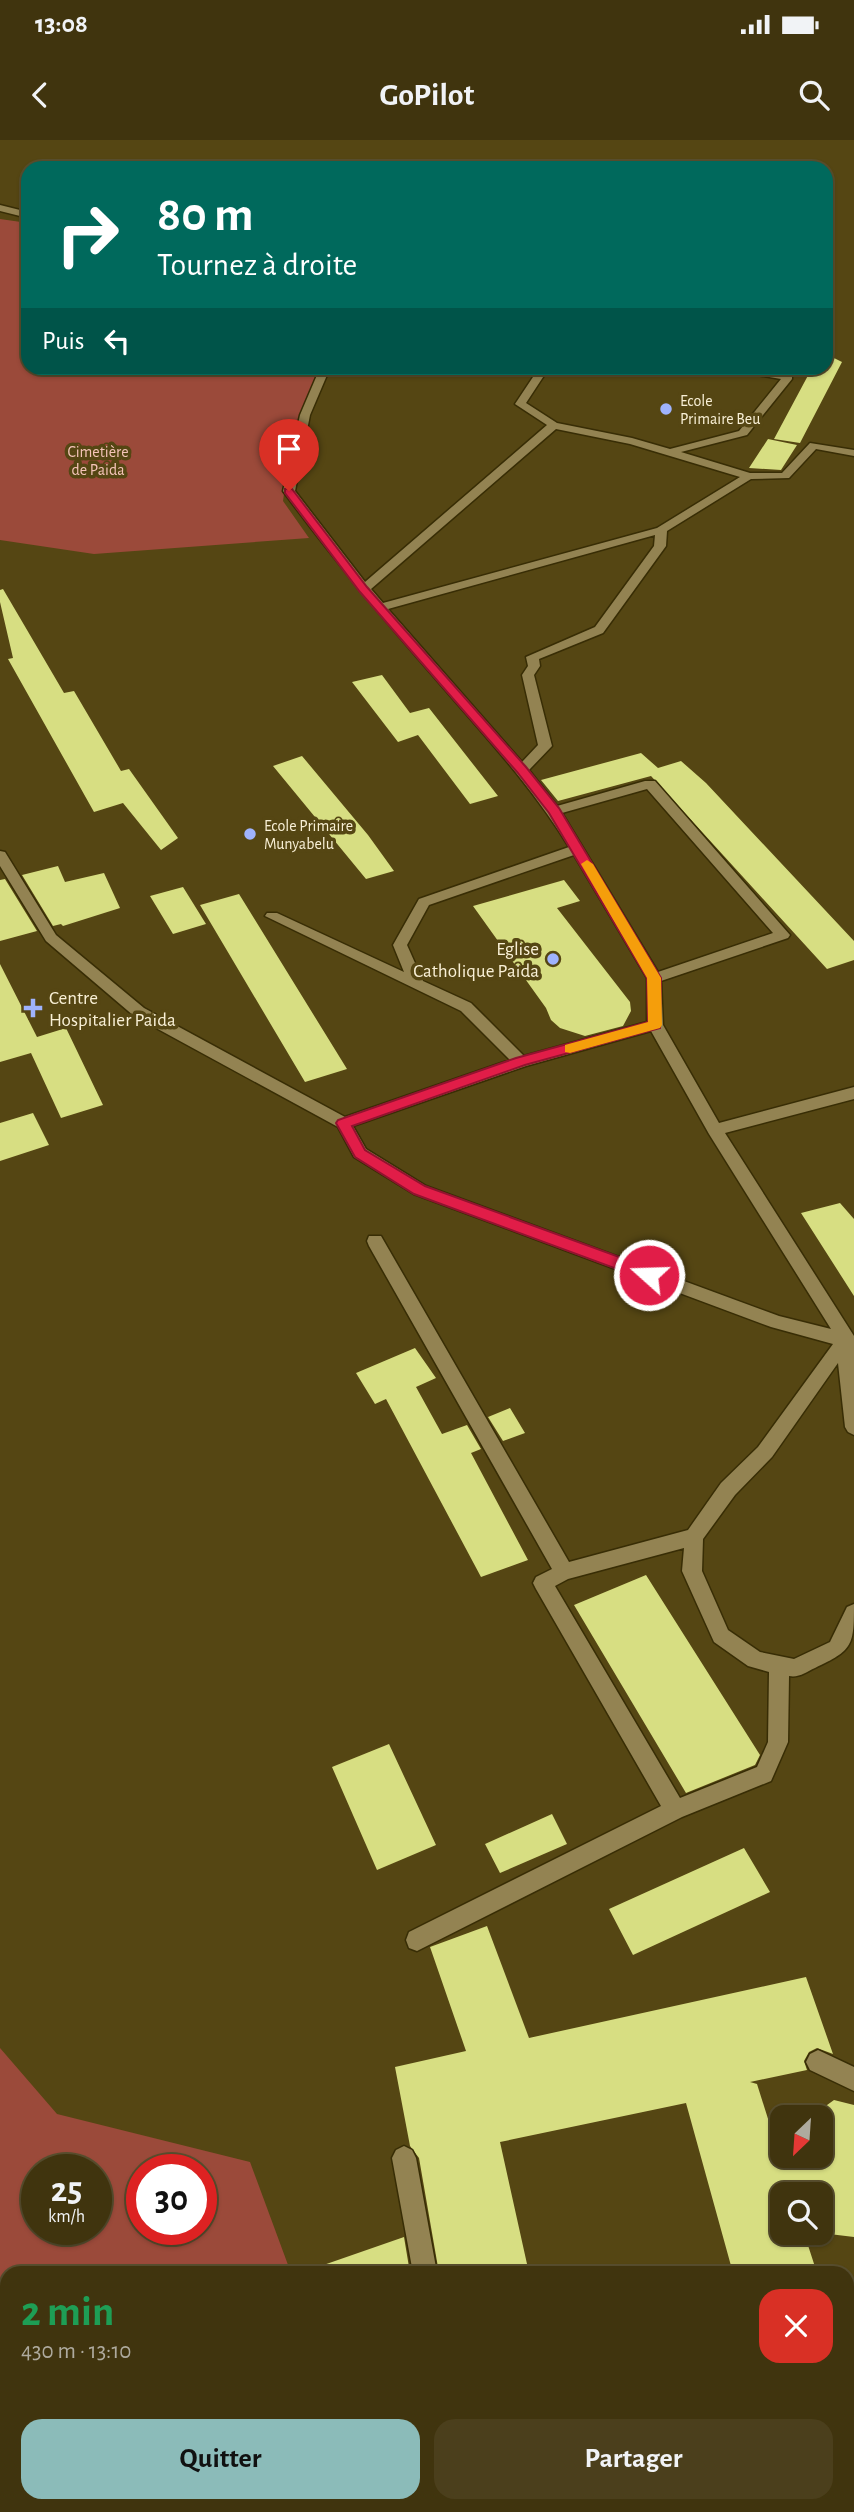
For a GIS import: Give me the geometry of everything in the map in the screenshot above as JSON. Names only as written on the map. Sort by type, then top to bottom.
[{"type":"street","points":[[0,208],[21,213]]},
{"type":"street","points":[[322,375],[305,415],[289,491],[364,589],[522,770],[554,811],[578,849],[654,978],[655,1025],[715,1130],[850,1346],[854,1427]]},
{"type":"street","points":[[539,375],[520,404],[554,425],[632,441],[749,476],[785,476],[814,445],[854,453]]},
{"type":"street","points":[[670,452],[743,433],[789,377],[777,375]]},
{"type":"street","points":[[364,589],[554,425]]},
{"type":"street","points":[[380,608],[661,530],[749,476]]},
{"type":"street","points":[[522,770],[545,746],[528,675],[534,666],[533,657],[599,630],[660,546],[661,530]]},
{"type":"street","points":[[554,811],[650,784],[783,935],[654,978]]},
{"type":"street","points":[[417,984],[400,945],[424,902],[578,849]]},
{"type":"street","points":[[0,855],[51,938],[139,1012],[344,1123],[360,1153],[420,1190],[776,1322],[850,1346]]},
{"type":"street","points":[[272,916],[466,1007],[521,1062]]},
{"type":"street","points":[[344,1123],[521,1062],[655,1025]]},
{"type":"street","points":[[715,1130],[854,1093]]},
{"type":"street","points":[[375,1241],[564,1572]]},
{"type":"street","points":[[850,1346],[765,1452],[728,1489],[694,1537],[692,1571],[721,1636],[755,1660],[796,1668],[846,1649],[854,1613]]},
{"type":"street","points":[[675,1810],[543,1583],[564,1572],[694,1537]]},
{"type":"street","points":[[417,1940],[675,1810],[764,1774],[778,1742],[779,1665]]},
{"type":"street","points":[[818,2062],[854,2079]]},
{"type":"street","points":[[404,2158],[424,2266]]},
{"type":"green space","name":"Cimetière de Paida","points":[[0,219],[21,222],[21,375],[317,375],[290,451],[283,501],[309,538],[94,554],[0,540]]},
{"type":"green space","points":[[0,2048],[57,2114],[250,2162],[288,2266],[0,2266]]},
{"type":"building","points":[[833,358],[842,362],[800,443],[774,439],[808,375],[833,375]]},
{"type":"building","points":[[768,439],[797,445],[781,470],[749,468]]},
{"type":"building","points":[[3,589],[64,693],[74,691],[121,771],[129,769],[178,838],[161,850],[123,803],[94,812],[8,659],[13,658],[0,602],[0,590]]},
{"type":"building","points":[[382,675],[410,713],[429,708],[498,796],[470,804],[418,735],[398,742],[352,682]]},
{"type":"building","points":[[641,753],[658,768],[681,761],[706,783],[854,941],[854,960],[827,969],[651,776],[558,801],[541,780]]},
{"type":"building","points":[[302,756],[368,835],[394,871],[366,879],[273,766]]},
{"type":"building","points":[[58,866],[65,882],[104,873],[120,908],[63,926],[53,926],[22,875]]},
{"type":"building","points":[[5,879],[37,931],[0,941],[0,880]]},
{"type":"building","name":"Eglise Catholique Paida","points":[[564,880],[580,901],[557,908],[630,1002],[631,1011],[623,1026],[585,1036],[560,1028],[551,1020],[546,1008],[473,906]]},
{"type":"building","points":[[183,887],[206,924],[173,934],[150,896]]},
{"type":"building","points":[[239,894],[347,1069],[305,1082],[200,905]]},
{"type":"building","points":[[0,964],[37,1037],[66,1028],[103,1105],[61,1118],[31,1053],[0,1062]]},
{"type":"building","points":[[33,1113],[49,1145],[0,1161],[0,1123]]},
{"type":"building","points":[[840,1203],[854,1219],[854,1296],[801,1213]]},
{"type":"building","points":[[415,1348],[436,1378],[416,1387],[442,1434],[467,1425],[481,1449],[471,1453],[528,1560],[481,1577],[386,1399],[375,1404],[356,1373]]},
{"type":"building","points":[[510,1408],[525,1433],[503,1441],[488,1417]]},
{"type":"building","points":[[646,1575],[760,1755],[755,1765],[686,1793],[574,1605]]},
{"type":"building","points":[[389,1744],[436,1845],[377,1870],[332,1767]]},
{"type":"building","points":[[552,1814],[567,1844],[500,1873],[485,1844]]},
{"type":"building","points":[[744,1848],[770,1892],[633,1955],[609,1909]]},
{"type":"building","points":[[487,1926],[529,2038],[806,1977],[833,2054],[817,2048],[809,2052],[804,2061],[807,2070],[750,2082],[757,2084],[770,2125],[770,2168],[833,2168],[833,2105],[827,2105],[834,2100],[854,2105],[854,2237],[833,2234],[833,2182],[770,2182],[770,2245],[808,2245],[815,2266],[731,2266],[686,2103],[500,2142],[527,2266],[438,2266],[419,2158],[410,2146],[395,2067],[466,2051],[430,1947]]},
{"type":"building","points":[[404,2237],[409,2266],[321,2266]]},
{"type":"slow traffic","points":[[570,1048],[655,1025],[654,978],[587,864]]},
{"type":"place","name":"Ecole Primaire Beu","points":[[666,409]]},
{"type":"place","name":"Ecole Primaire Munyabelu","points":[[250,834]]},
{"type":"place","name":"Eglise Catholique Paida","points":[[553,959]]},
{"type":"place","name":"Centre Hospitalier Paida","points":[[33,1008]]},
{"type":"route","points":[[289,491],[364,589],[522,770],[554,811],[654,978],[655,1025],[521,1062],[344,1123],[360,1153],[420,1190],[649,1275]]}]
